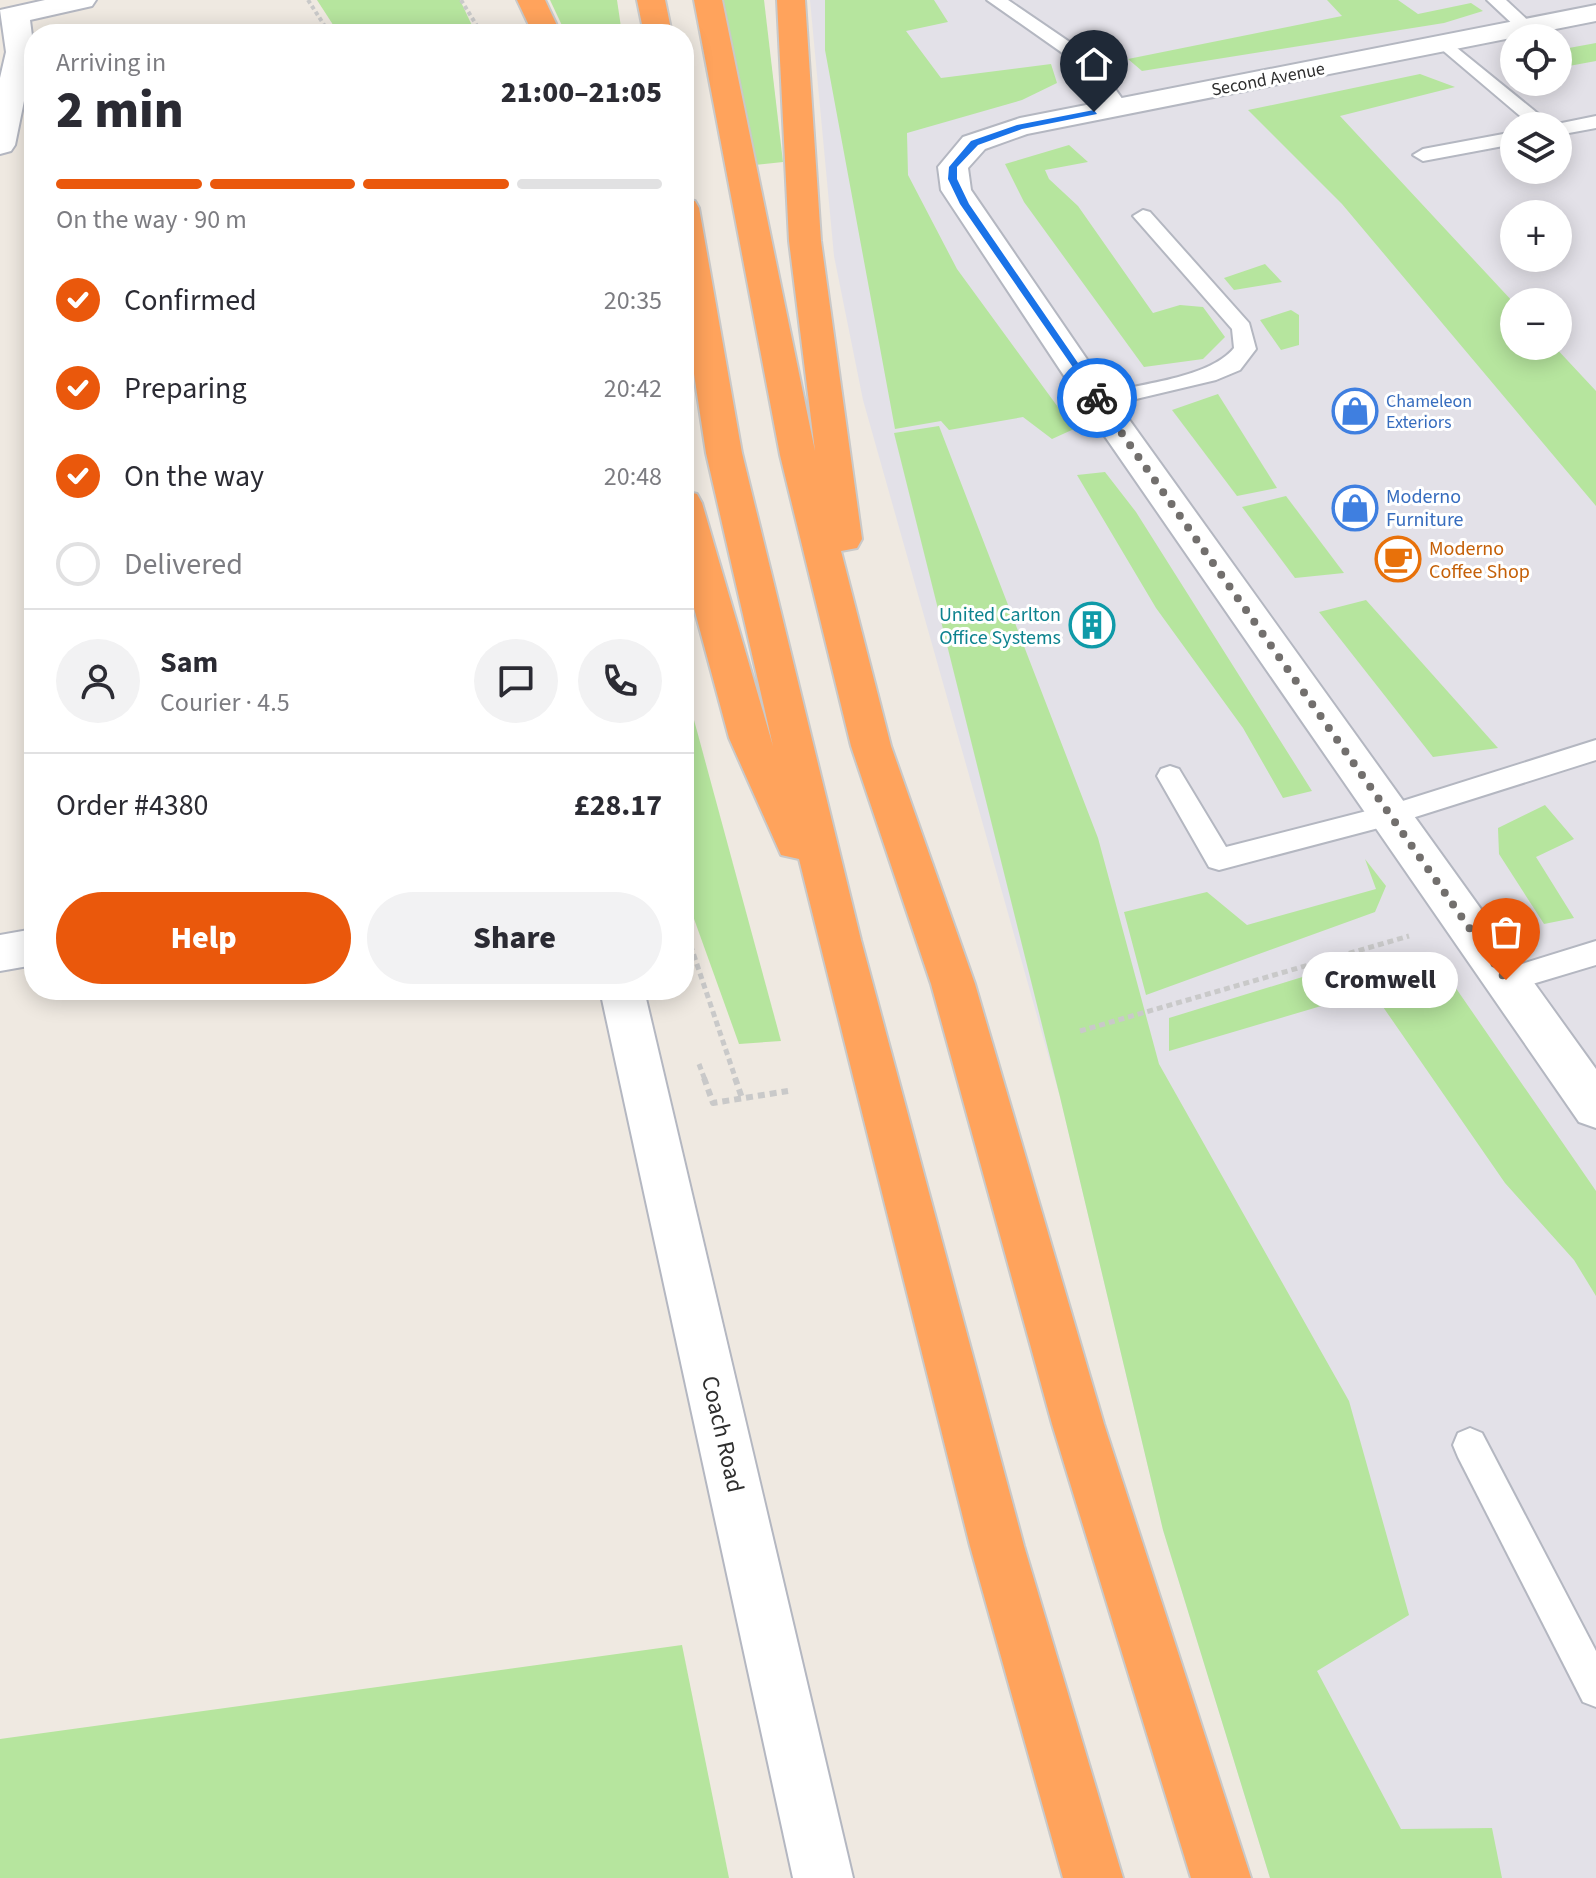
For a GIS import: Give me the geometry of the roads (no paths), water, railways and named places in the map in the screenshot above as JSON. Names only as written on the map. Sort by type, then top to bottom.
[{"type":"highway","points":[[531,0],[542,24]]},
{"type":"highway","points":[[651,0],[656,24]]},
{"type":"highway","points":[[708,0],[798,455],[871,746],[953,984],[1078,1424],[1221,1878]]},
{"type":"highway","points":[[791,0],[805,241],[871,746]]},
{"type":"highway","points":[[694,269],[724,453],[839,940],[997,1546],[1093,1878]]},
{"type":"highway","points":[[694,539],[749,738],[839,940]]},
{"type":"street","points":[[0,145],[20,52],[8,17],[82,0]]},
{"type":"street","name":"Second Avenue","points":[[1541,24],[1596,13]]},
{"type":"street","name":"Second Avenue","points":[[1098,401],[956,190],[953,167],[974,143],[994,134],[1119,107],[1500,33]]},
{"type":"street","points":[[1098,401],[1596,1107]]},
{"type":"street","points":[[0,953],[24,949]]},
{"type":"street","name":"Coach Road","points":[[624,1000],[823,1878]]},
{"type":"lane","points":[[996,0],[1087,62],[1119,107]]},
{"type":"lane","points":[[1496,0],[1523,24]]},
{"type":"lane","points":[[1446,44],[1526,112]]},
{"type":"lane","points":[[1572,126],[1596,122]]},
{"type":"lane","points":[[1423,155],[1500,141]]},
{"type":"lane","points":[[1098,401],[1208,375],[1232,365],[1245,349],[1242,328],[1143,216]]},
{"type":"lane","points":[[1170,776],[1219,859],[1390,815],[1596,750]]},
{"type":"lane","points":[[1506,980],[1596,953]]},
{"type":"lane","points":[[1470,1445],[1596,1689]]},
{"type":"place","name":"Chameleon Exteriors","points":[[1355,411]]},
{"type":"place","name":"Moderno Furniture","points":[[1355,508]]},
{"type":"place","name":"Moderno Coffee Shop","points":[[1398,559]]},
{"type":"place","name":"United Carlton Office Systems","points":[[1092,625]]},
{"type":"place","name":"Cromwell","points":[[1506,980]]}]
